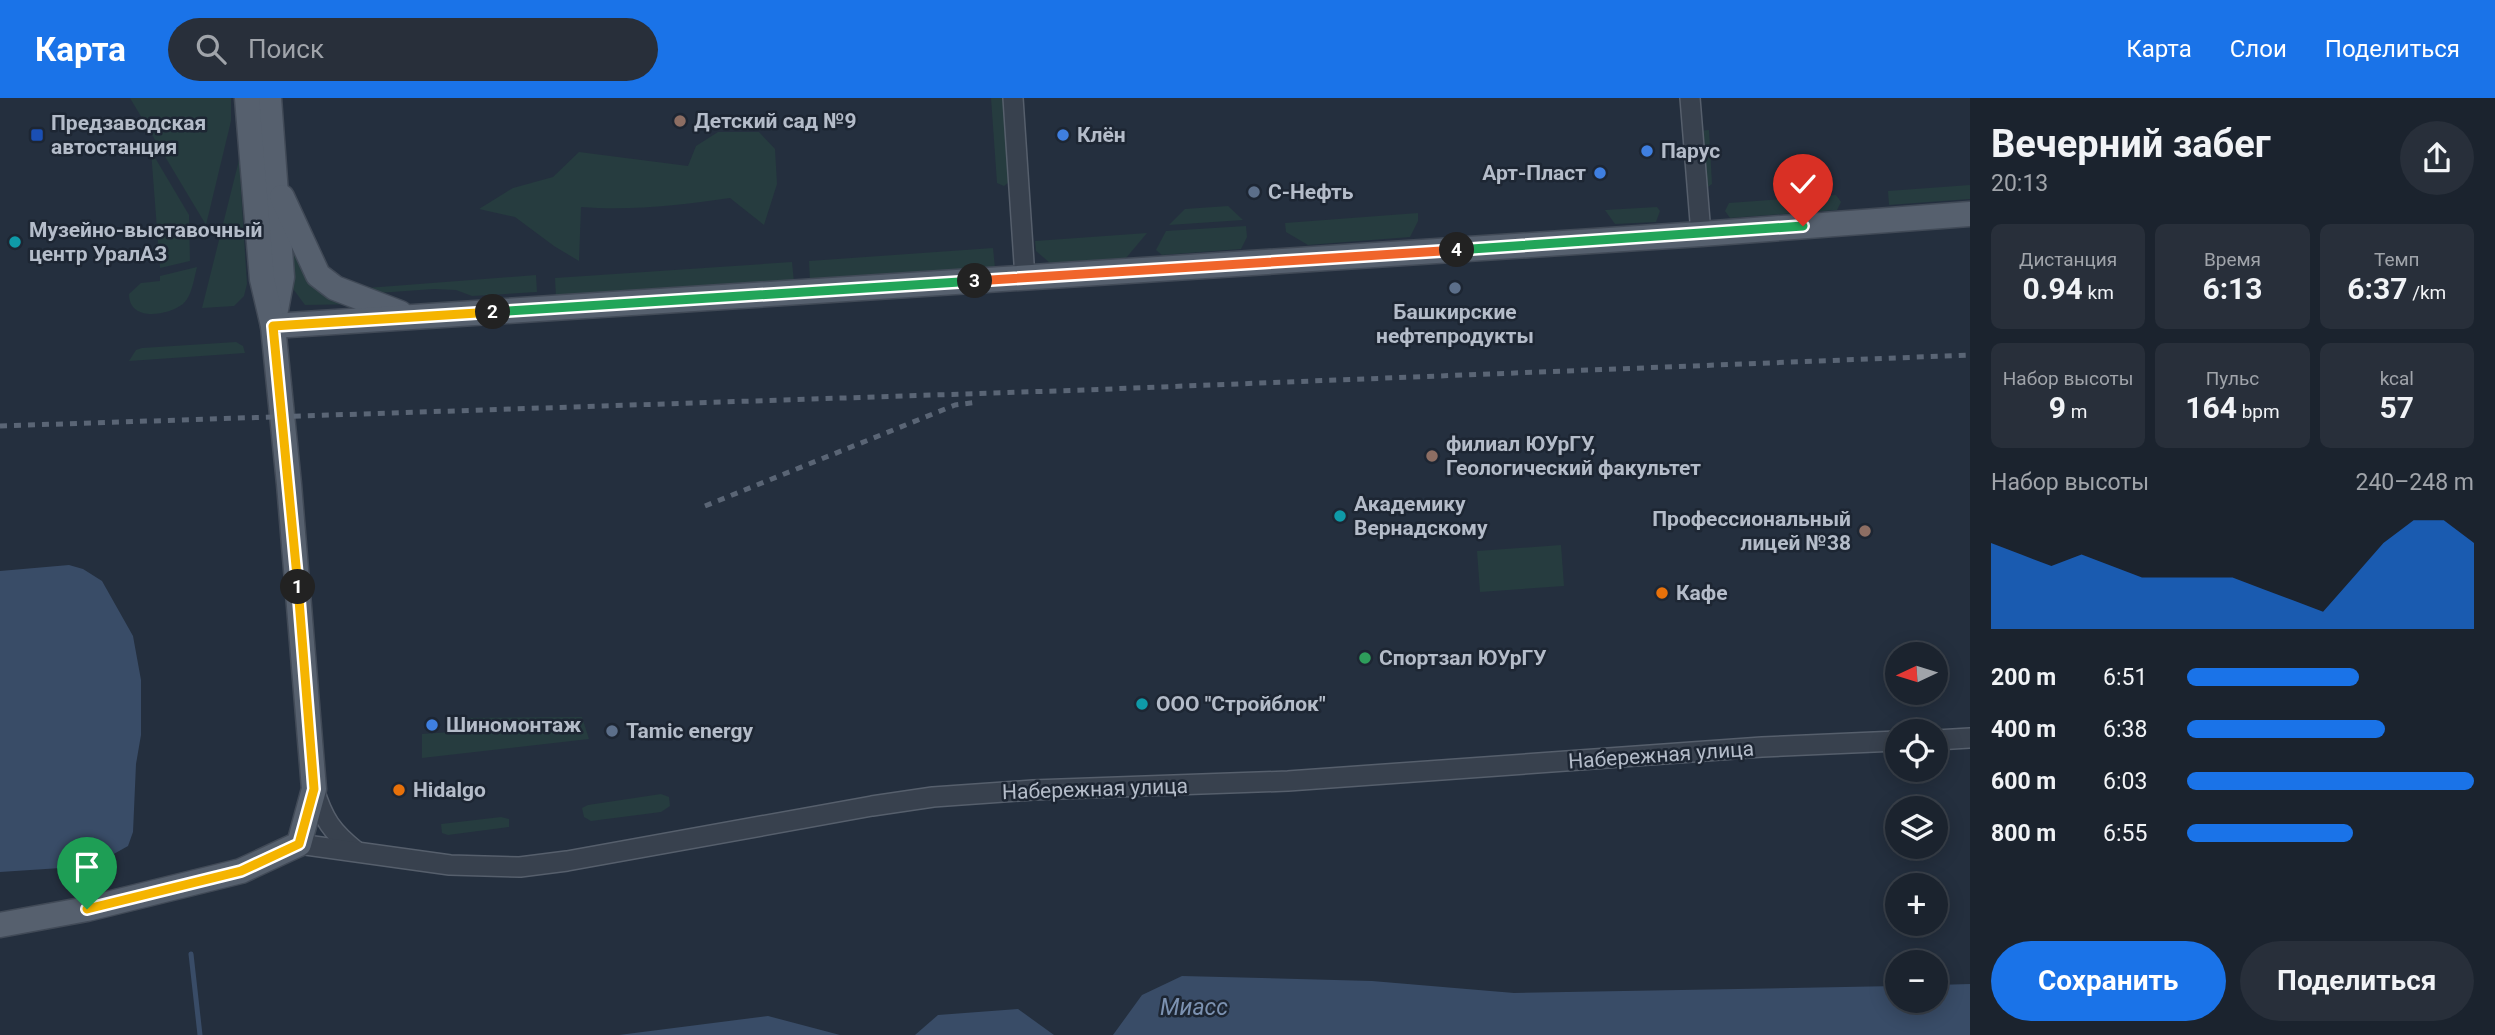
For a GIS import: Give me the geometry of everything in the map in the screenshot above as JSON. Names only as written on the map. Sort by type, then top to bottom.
[{"type":"main road","points":[[0,925],[87,909],[241,871],[299,844],[314,789],[293,525],[273,326],[262,279],[247,98]]},
{"type":"main road","points":[[269,98],[282,277],[273,326]]},
{"type":"main road","points":[[275,181],[318,275],[335,288],[411,317]]},
{"type":"main road","points":[[273,326],[1700,234],[1970,214]]},
{"type":"street","points":[[1013,98],[1025,278]]},
{"type":"street","points":[[1690,98],[1700,234]]},
{"type":"street","points":[[1948,739],[1970,738]]},
{"type":"street","name":"Набережная улица","points":[[299,844],[450,866],[484,868],[540,865],[933,797],[1033,790],[1288,781],[1762,747],[1885,742]]},
{"type":"street","points":[[314,789],[321,813],[336,835],[357,851]]},
{"type":"green space","points":[[130,98],[231,98],[231,121],[206,225]]},
{"type":"green space","points":[[991,98],[1003,98],[1009,182],[1004,186],[997,183]]},
{"type":"green space","points":[[1709,130],[1712,184],[1708,187],[1703,185],[1699,131]]},
{"type":"green space","points":[[718,132],[759,132],[775,149],[777,184],[764,225],[730,198],[637,208],[581,207],[579,261],[515,217],[479,209],[513,188],[553,177],[579,152],[688,166],[696,146]]},
{"type":"green space","points":[[151,151],[189,215],[190,261],[160,268]]},
{"type":"green space","points":[[239,160],[247,284],[244,296],[234,306],[202,308]]},
{"type":"green space","points":[[1970,185],[1970,199],[1889,205],[1888,191]]},
{"type":"green space","points":[[1836,195],[1841,202],[1837,210],[1730,218],[1725,211],[1729,203]]},
{"type":"green space","points":[[281,206],[308,266],[365,304],[305,305],[288,282]]},
{"type":"green space","points":[[1228,206],[1243,220],[1169,225],[1185,209]]},
{"type":"green space","points":[[1657,207],[1660,211],[1656,222],[1615,224],[1605,210]]},
{"type":"green space","points":[[1418,213],[1418,221],[1410,237],[1308,245],[1286,232],[1285,223]]},
{"type":"green space","points":[[1246,226],[1247,237],[1241,249],[1162,255],[1156,250],[1166,231]]},
{"type":"green space","points":[[1147,233],[1126,258],[1050,263],[1036,251],[1035,241]]},
{"type":"green space","points":[[993,248],[995,268],[810,281],[809,261]]},
{"type":"green space","points":[[792,262],[794,282],[556,298],[555,278]]},
{"type":"green space","points":[[197,267],[189,296],[176,308],[150,314],[135,309],[131,303],[129,294],[141,283],[160,281],[160,276]]},
{"type":"green space","points":[[536,275],[537,292],[472,296],[456,290],[364,294],[354,289]]},
{"type":"green space","points":[[236,342],[243,346],[245,353],[129,361],[136,350],[142,348]]},
{"type":"green space","points":[[1561,545],[1564,586],[1480,592],[1477,551]]},
{"type":"green space","points":[[582,717],[589,739],[422,758],[422,734],[452,732],[453,718]]},
{"type":"green space","points":[[661,794],[669,797],[670,806],[661,812],[591,821],[584,817],[582,808],[588,805]]},
{"type":"green space","points":[[501,817],[509,819],[509,827],[448,835],[442,833],[441,824]]},
{"type":"water","points":[[69,565],[83,569],[102,581],[133,636],[141,680],[141,735],[136,764],[133,832],[128,846],[103,860],[76,867],[0,872],[0,571]]},
{"type":"water","name":"Миасс","points":[[1182,976],[1372,981],[1514,993],[1885,986],[1885,1013],[1948,1013],[1948,985],[1970,984],[1970,1035],[1113,1035],[1142,995]]},
{"type":"water","points":[[1018,1009],[1054,1035],[915,1035],[938,1015]]},
{"type":"water","points":[[768,1016],[840,1035],[619,1035]]},
{"type":"waterway","points":[[191,954],[200,1035]]},
{"type":"railway","points":[[0,426],[1084,390],[1970,355]]},
{"type":"railway","points":[[705,506],[955,405],[979,402]]},
{"type":"place","name":"Детский сад №9","points":[[680,121]]},
{"type":"place","name":"Предзаводская автостанция","points":[[37,135]]},
{"type":"place","name":"Клён","points":[[1063,135]]},
{"type":"place","name":"Парус","points":[[1647,151]]},
{"type":"place","name":"Арт-Пласт","points":[[1600,173]]},
{"type":"place","name":"С-Нефть","points":[[1254,192]]},
{"type":"place","name":"Музейно-выставочный центр УралАЗ","points":[[15,242]]},
{"type":"place","name":"Башкирские нефтепродукты","points":[[1455,288]]},
{"type":"place","name":"филиал ЮУрГУ, Геологический факультет","points":[[1432,456]]},
{"type":"place","name":"Академику Вернадскому","points":[[1340,516]]},
{"type":"place","name":"Профессиональный лицей №38","points":[[1865,531]]},
{"type":"place","name":"Кафе","points":[[1662,593]]},
{"type":"place","name":"Спортзал ЮУрГУ","points":[[1365,658]]},
{"type":"place","name":"ООО \"Стройблок\"","points":[[1142,704]]},
{"type":"place","name":"Шиномонтаж","points":[[432,725]]},
{"type":"place","name":"Tamic energy","points":[[612,731]]},
{"type":"place","name":"Hidalgo","points":[[399,790]]},
{"type":"route","points":[[87,909],[241,871],[299,844],[314,789],[293,525],[273,326],[1803,226]]}]
